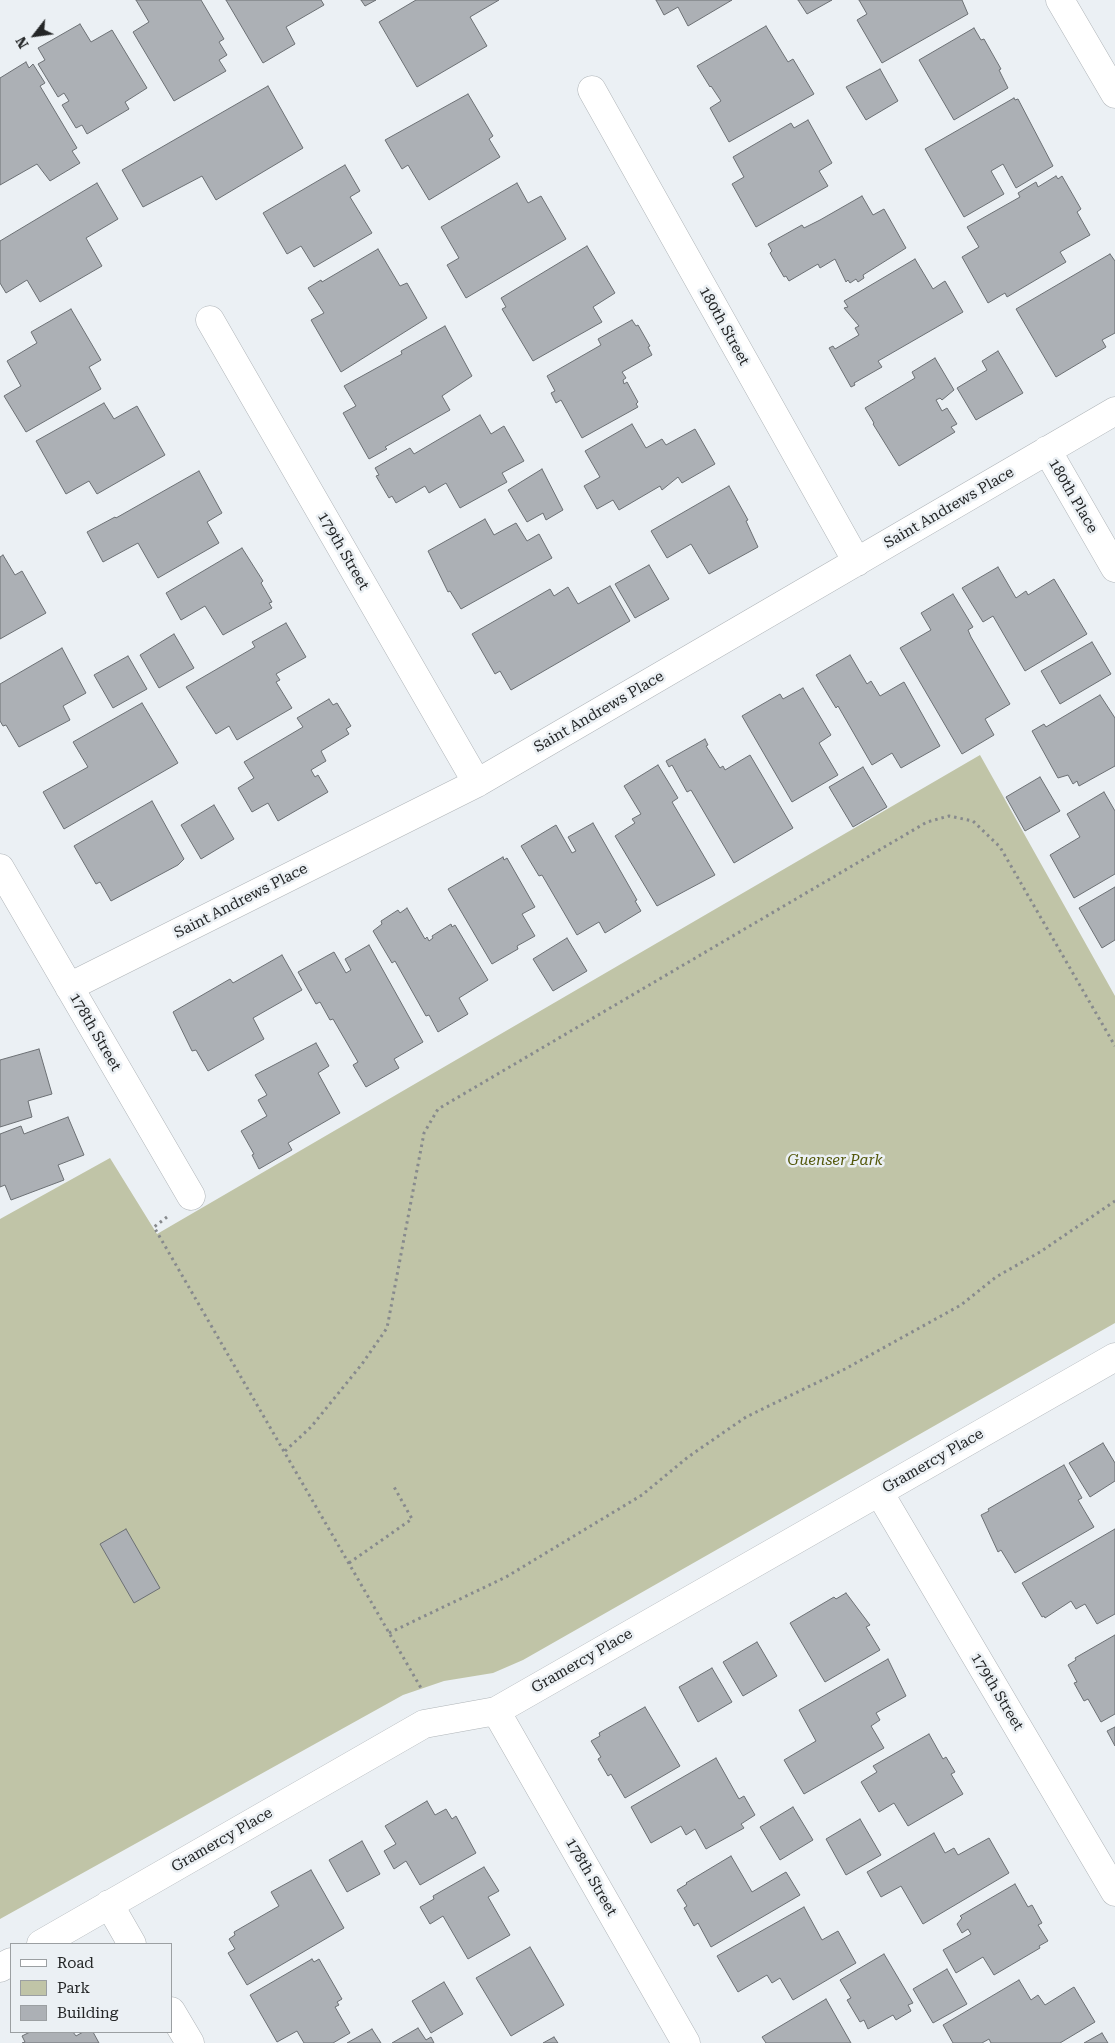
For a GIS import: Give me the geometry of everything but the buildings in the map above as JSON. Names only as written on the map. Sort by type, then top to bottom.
[{"type":"street","points":[[1060,0],[1115,94]]},
{"type":"street","name":"180th Street","points":[[592,90],[856,562]]},
{"type":"street","name":"179th Street","points":[[210,320],[477,783]]},
{"type":"street","name":"Saint Andrews Place","points":[[69,987],[477,783],[1115,411]]},
{"type":"street","name":"180th Place","points":[[1047,450],[1115,568]]},
{"type":"street","name":"178th Street","points":[[0,868],[191,1196]]},
{"type":"street","name":"Gramercy Place","points":[[43,1943],[424,1724],[496,1711],[1115,1357]]},
{"type":"street","name":"179th Street","points":[[879,1492],[1115,1892]]},
{"type":"street","name":"178th Street","points":[[496,1711],[686,2043]]},
{"type":"street","points":[[109,1904],[131,1943]]},
{"type":"street","points":[[172,2013],[190,2043]]},
{"type":"path","points":[[285,1451],[311,1427],[362,1364],[387,1328],[424,1133],[438,1109],[927,822],[949,816],[973,821],[1000,847],[1115,1046]]},
{"type":"path","points":[[389,1633],[506,1577],[642,1495],[688,1457],[746,1417],[846,1369],[961,1304],[996,1277],[1040,1252],[1115,1201]]},
{"type":"path","points":[[165,1219],[154,1227],[421,1688]]},
{"type":"path","points":[[349,1563],[412,1519],[393,1485]]},
{"type":"green space","name":"Guenser Park","points":[[980,755],[1115,996],[1115,1323],[523,1660],[493,1673],[444,1681],[403,1695],[0,1919],[0,1219],[110,1158],[157,1234]]}]
